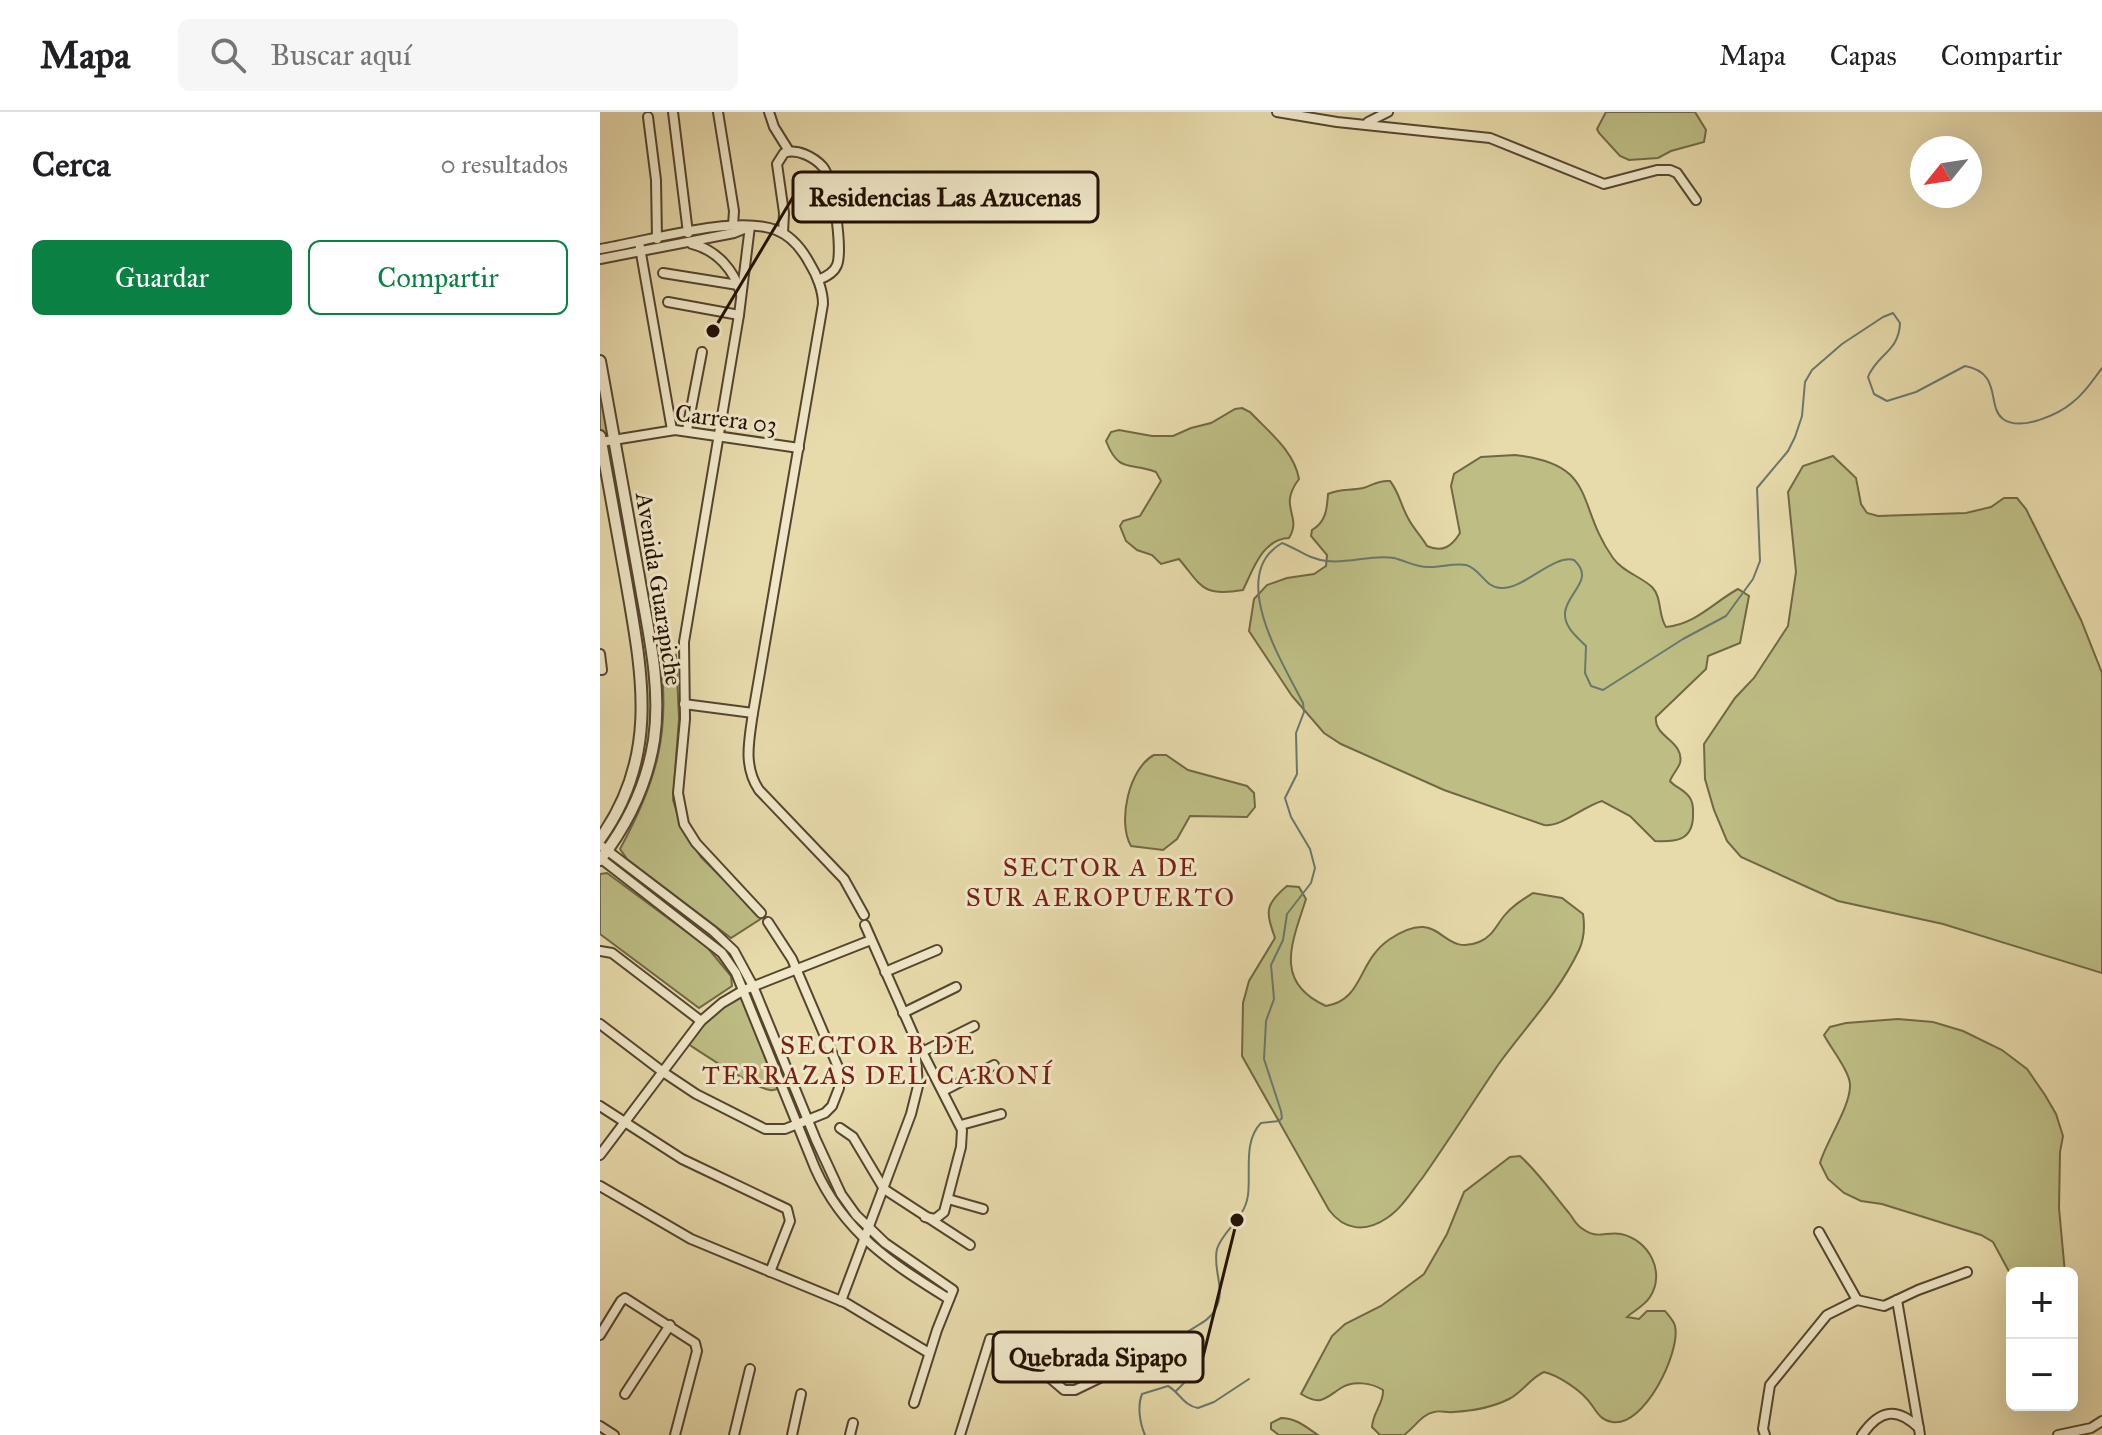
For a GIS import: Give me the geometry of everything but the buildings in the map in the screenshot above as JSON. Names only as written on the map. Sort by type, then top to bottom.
[{"type":"street","points":[[673,112],[687,238]]},
{"type":"street","points":[[718,112],[734,211],[733,225]]},
{"type":"street","points":[[769,112],[772,124],[789,151]]},
{"type":"street","points":[[1277,112],[1490,138],[1604,184],[1657,170],[1670,170],[1677,173],[1696,200]]},
{"type":"street","points":[[1365,123],[1388,112]]},
{"type":"street","points":[[648,117],[656,180],[657,239]]},
{"type":"street","points":[[783,233],[784,213],[777,164],[782,154],[799,152],[822,165],[828,179],[839,245],[838,261],[832,272],[818,280]]},
{"type":"street","points":[[600,259],[733,225],[767,227],[783,233],[802,250],[818,280],[823,304],[753,713],[748,759],[755,783],[766,799],[844,879],[864,915]]},
{"type":"street","points":[[600,249],[640,247],[657,239],[734,233],[750,226]]},
{"type":"street","points":[[750,226],[742,297],[684,642],[684,704],[678,793],[684,824],[702,850],[761,913]]},
{"type":"street","points":[[687,238],[719,258],[732,271],[742,297]]},
{"type":"street","points":[[640,247],[672,430]]},
{"type":"street","points":[[663,273],[738,285]]},
{"type":"street","points":[[668,302],[739,315]]},
{"type":"street","points":[[687,430],[702,352]]},
{"type":"street","name":"Avenida Guarapiche","points":[[600,361],[645,613],[657,703],[655,736],[648,770],[630,816],[601,852]]},
{"type":"street","name":"Carrera 03","points":[[601,439],[687,430],[799,448]]},
{"type":"street","name":"Avenida Guarapiche","points":[[601,439],[637,647],[643,709],[641,738],[630,780],[601,852]]},
{"type":"street","points":[[600,654],[602,670]]},
{"type":"street","points":[[684,704],[753,713]]},
{"type":"street","points":[[601,852],[723,938],[740,960],[753,986],[836,1186],[868,1227],[896,1252],[953,1290],[914,1403]]},
{"type":"street","points":[[601,852],[730,962],[824,1186],[863,1239],[888,1260],[949,1299]]},
{"type":"street","points":[[600,1024],[696,1094],[765,1129],[779,1131],[829,1110],[836,1098],[840,1080],[833,1054],[786,947],[768,922]]},
{"type":"street","points":[[865,925],[914,1036],[961,1125],[961,1147],[942,1215],[935,1219],[925,1217]]},
{"type":"street","points":[[600,1155],[701,1021],[722,1003],[753,986],[871,940]]},
{"type":"street","points":[[885,972],[937,950]]},
{"type":"street","points":[[600,951],[612,953],[701,1021]]},
{"type":"street","points":[[903,1013],[956,987]]},
{"type":"street","points":[[922,1052],[974,1026]]},
{"type":"street","points":[[841,1301],[915,1099],[918,1072],[914,1036]]},
{"type":"street","points":[[943,1091],[994,1065]]},
{"type":"street","points":[[600,1106],[703,1170],[787,1209],[790,1221],[770,1272]]},
{"type":"street","points":[[961,1125],[1001,1114]]},
{"type":"street","points":[[840,1128],[853,1137],[884,1189],[970,1245]]},
{"type":"street","points":[[600,1186],[674,1230],[841,1301],[878,1320],[929,1353]]},
{"type":"street","points":[[948,1199],[983,1209]]},
{"type":"street","points":[[1819,1232],[1857,1300]]},
{"type":"street","points":[[1765,1435],[1763,1429],[1770,1385],[1827,1315],[1857,1300],[1884,1306],[1967,1272]]},
{"type":"street","points":[[600,1335],[625,1298],[692,1340],[697,1351],[675,1435]]},
{"type":"street","points":[[1897,1300],[1920,1432]]},
{"type":"street","points":[[625,1394],[670,1325]]},
{"type":"street","points":[[960,1435],[990,1339],[1009,1343],[1064,1390],[1075,1390],[1114,1371]]},
{"type":"street","points":[[734,1435],[750,1369]]},
{"type":"street","points":[[792,1435],[801,1394]]},
{"type":"street","points":[[1862,1435],[1878,1419],[1893,1413],[1902,1414],[1920,1432]]},
{"type":"street","points":[[2058,1435],[2101,1422]]},
{"type":"street","points":[[850,1435],[853,1423]]},
{"type":"street","points":[[600,1426],[614,1435]]},
{"type":"green space","points":[[1606,112],[1695,112],[1706,130],[1704,142],[1658,158],[1629,160],[1620,156],[1597,129]]},
{"type":"green space","points":[[600,361],[655,674],[648,770],[607,851],[600,845],[625,796],[643,709],[600,436]]},
{"type":"green space","points":[[1242,408],[1280,442],[1296,469],[1299,479],[1290,497],[1293,530],[1289,538],[1265,550],[1243,590],[1219,592],[1198,583],[1179,559],[1161,564],[1152,555],[1137,550],[1126,541],[1120,526],[1123,521],[1140,516],[1161,481],[1156,472],[1121,463],[1106,441],[1111,432],[1119,430],[1173,436]]},
{"type":"green space","points":[[1515,455],[1560,467],[1573,478],[1613,558],[1655,591],[1666,627],[1687,622],[1738,589],[1749,596],[1740,643],[1708,656],[1706,669],[1656,717],[1659,730],[1674,744],[1680,756],[1680,763],[1670,781],[1688,795],[1693,805],[1692,825],[1681,838],[1655,841],[1630,816],[1602,801],[1558,823],[1544,825],[1444,790],[1341,744],[1324,733],[1292,696],[1249,631],[1254,599],[1267,585],[1314,574],[1326,566],[1327,555],[1311,536],[1312,530],[1325,515],[1328,494],[1390,481],[1410,522],[1427,546],[1442,548],[1454,542],[1460,533],[1451,486],[1454,474],[1481,457]]},
{"type":"green space","points":[[1833,456],[1856,478],[1861,504],[1867,513],[1878,516],[1966,513],[1991,507],[2004,498],[2017,498],[2026,509],[2081,620],[2102,673],[2102,973],[1943,924],[1838,901],[1741,857],[1727,841],[1705,779],[1704,744],[1735,698],[1754,678],[1788,626],[1796,572],[1788,492],[1803,466]]},
{"type":"green space","points":[[676,655],[679,718],[673,800],[682,829],[701,857],[762,918],[731,938],[627,859],[620,849],[643,802],[658,757],[663,710],[660,657]]},
{"type":"green space","points":[[1154,755],[1166,755],[1188,770],[1247,786],[1254,793],[1255,807],[1247,817],[1190,816],[1177,839],[1163,850],[1131,846],[1125,823],[1128,796],[1138,771]]},
{"type":"green space","points":[[607,873],[707,947],[731,976],[732,986],[699,1008],[600,934],[600,874]]},
{"type":"green space","points":[[1287,886],[1299,887],[1306,899],[1292,946],[1293,973],[1309,996],[1326,1006],[1347,996],[1379,948],[1407,930],[1421,927],[1456,943],[1466,945],[1479,942],[1491,934],[1510,909],[1533,893],[1562,898],[1583,914],[1581,946],[1561,981],[1498,1065],[1406,1199],[1392,1214],[1371,1226],[1348,1225],[1329,1210],[1242,1056],[1243,1003],[1249,981],[1275,938],[1269,909],[1274,898]]},
{"type":"green space","points":[[744,990],[783,1087],[772,1090],[762,1088],[685,1042],[701,1021]]},
{"type":"green space","points":[[1898,1019],[1933,1022],[1963,1031],[2002,1050],[2027,1069],[2056,1114],[2063,1136],[2059,1208],[2064,1267],[2007,1267],[1993,1242],[1981,1235],[1882,1204],[1861,1201],[1844,1193],[1828,1179],[1820,1163],[1846,1104],[1850,1086],[1844,1067],[1824,1035],[1830,1027]]},
{"type":"green space","points":[[1520,1156],[1580,1227],[1596,1235],[1615,1233],[1631,1237],[1652,1258],[1656,1277],[1654,1287],[1648,1300],[1627,1317],[1639,1319],[1647,1311],[1665,1311],[1674,1324],[1675,1338],[1666,1369],[1648,1401],[1624,1421],[1607,1421],[1572,1386],[1544,1372],[1503,1402],[1467,1411],[1430,1413],[1404,1435],[1380,1435],[1372,1427],[1383,1390],[1362,1383],[1351,1384],[1318,1400],[1301,1394],[1332,1336],[1345,1324],[1381,1306],[1424,1274],[1447,1234],[1464,1192],[1510,1157]]},
{"type":"green space","points":[[1281,1418],[1296,1421],[1318,1435],[1279,1435],[1271,1429],[1271,1423]]},
{"type":"waterway","points":[[1176,1391],[1184,1383],[1178,1357],[1181,1337],[1208,1318],[1218,1302],[1217,1249],[1246,1203],[1249,1157],[1255,1130],[1261,1123],[1282,1118],[1264,1059],[1266,1021],[1274,999],[1271,965],[1283,940],[1287,914],[1311,883],[1315,868],[1310,849],[1291,817],[1285,798],[1297,774],[1296,733],[1304,712],[1303,703],[1264,621],[1259,598],[1259,576],[1266,558],[1282,543],[1327,561],[1386,557],[1425,567],[1466,565],[1491,585],[1501,588],[1520,583],[1557,562],[1574,560],[1582,574],[1567,606],[1565,618],[1586,646],[1585,673],[1591,686],[1603,690],[1683,639],[1726,616],[1753,579],[1760,561],[1757,488],[1788,451],[1795,437],[1802,416],[1805,382],[1812,370],[1842,344],[1883,317],[1893,313],[1900,323],[1899,333],[1868,377],[1874,394],[1887,401],[1916,392],[1965,366],[1985,375],[1995,406],[2003,419],[2020,424],[2059,412],[2085,390],[2102,368]]},
{"type":"waterway","points":[[1145,1435],[1140,1415],[1142,1394],[1168,1386],[1189,1405],[1198,1408],[1214,1402],[1249,1379]]},
{"type":"place","name":"Residencias Las Azucenas","points":[[713,331]]},
{"type":"place","name":"Quebrada Sipapo","points":[[1237,1220]]},
{"type":"district","name":"SECTOR A DE SUR AEROPUERTO","points":[[1101,882]]},
{"type":"district","name":"SECTOR B DE TERRAZAS DEL CARONÍ","points":[[878,1060]]}]
